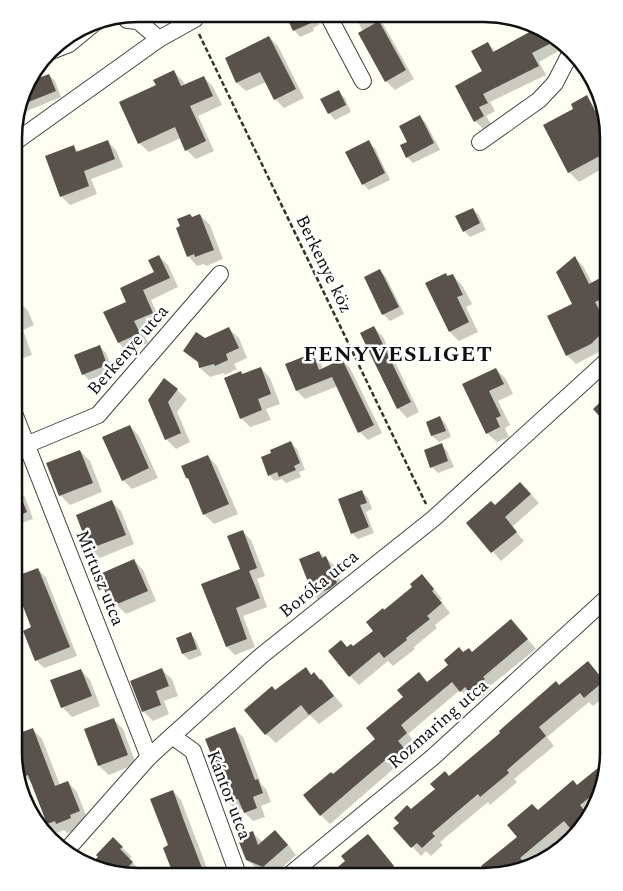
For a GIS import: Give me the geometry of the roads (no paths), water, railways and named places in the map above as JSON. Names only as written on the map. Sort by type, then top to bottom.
[{"type":"street","points":[[139,22],[158,39]]},
{"type":"street","points":[[22,137],[158,39],[190,22]]},
{"type":"street","points":[[332,22],[363,81]]},
{"type":"street","points":[[480,142],[540,100],[555,83],[568,58]]},
{"type":"street","name":"Berkenye utca","points":[[26,445],[98,415],[220,274]]},
{"type":"street","name":"Boróka utca","points":[[70,846],[149,757],[172,736],[262,656],[433,519],[600,367]]},
{"type":"street","name":"Mirtusz utca","points":[[22,434],[149,757]]},
{"type":"street","name":"Rozmaring utca","points":[[298,868],[433,757],[600,604]]},
{"type":"street","name":"Kántor utca","points":[[172,736],[193,751],[236,868]]},
{"type":"district","name":"FENYVESLIGET","points":[[398,354]]}]
